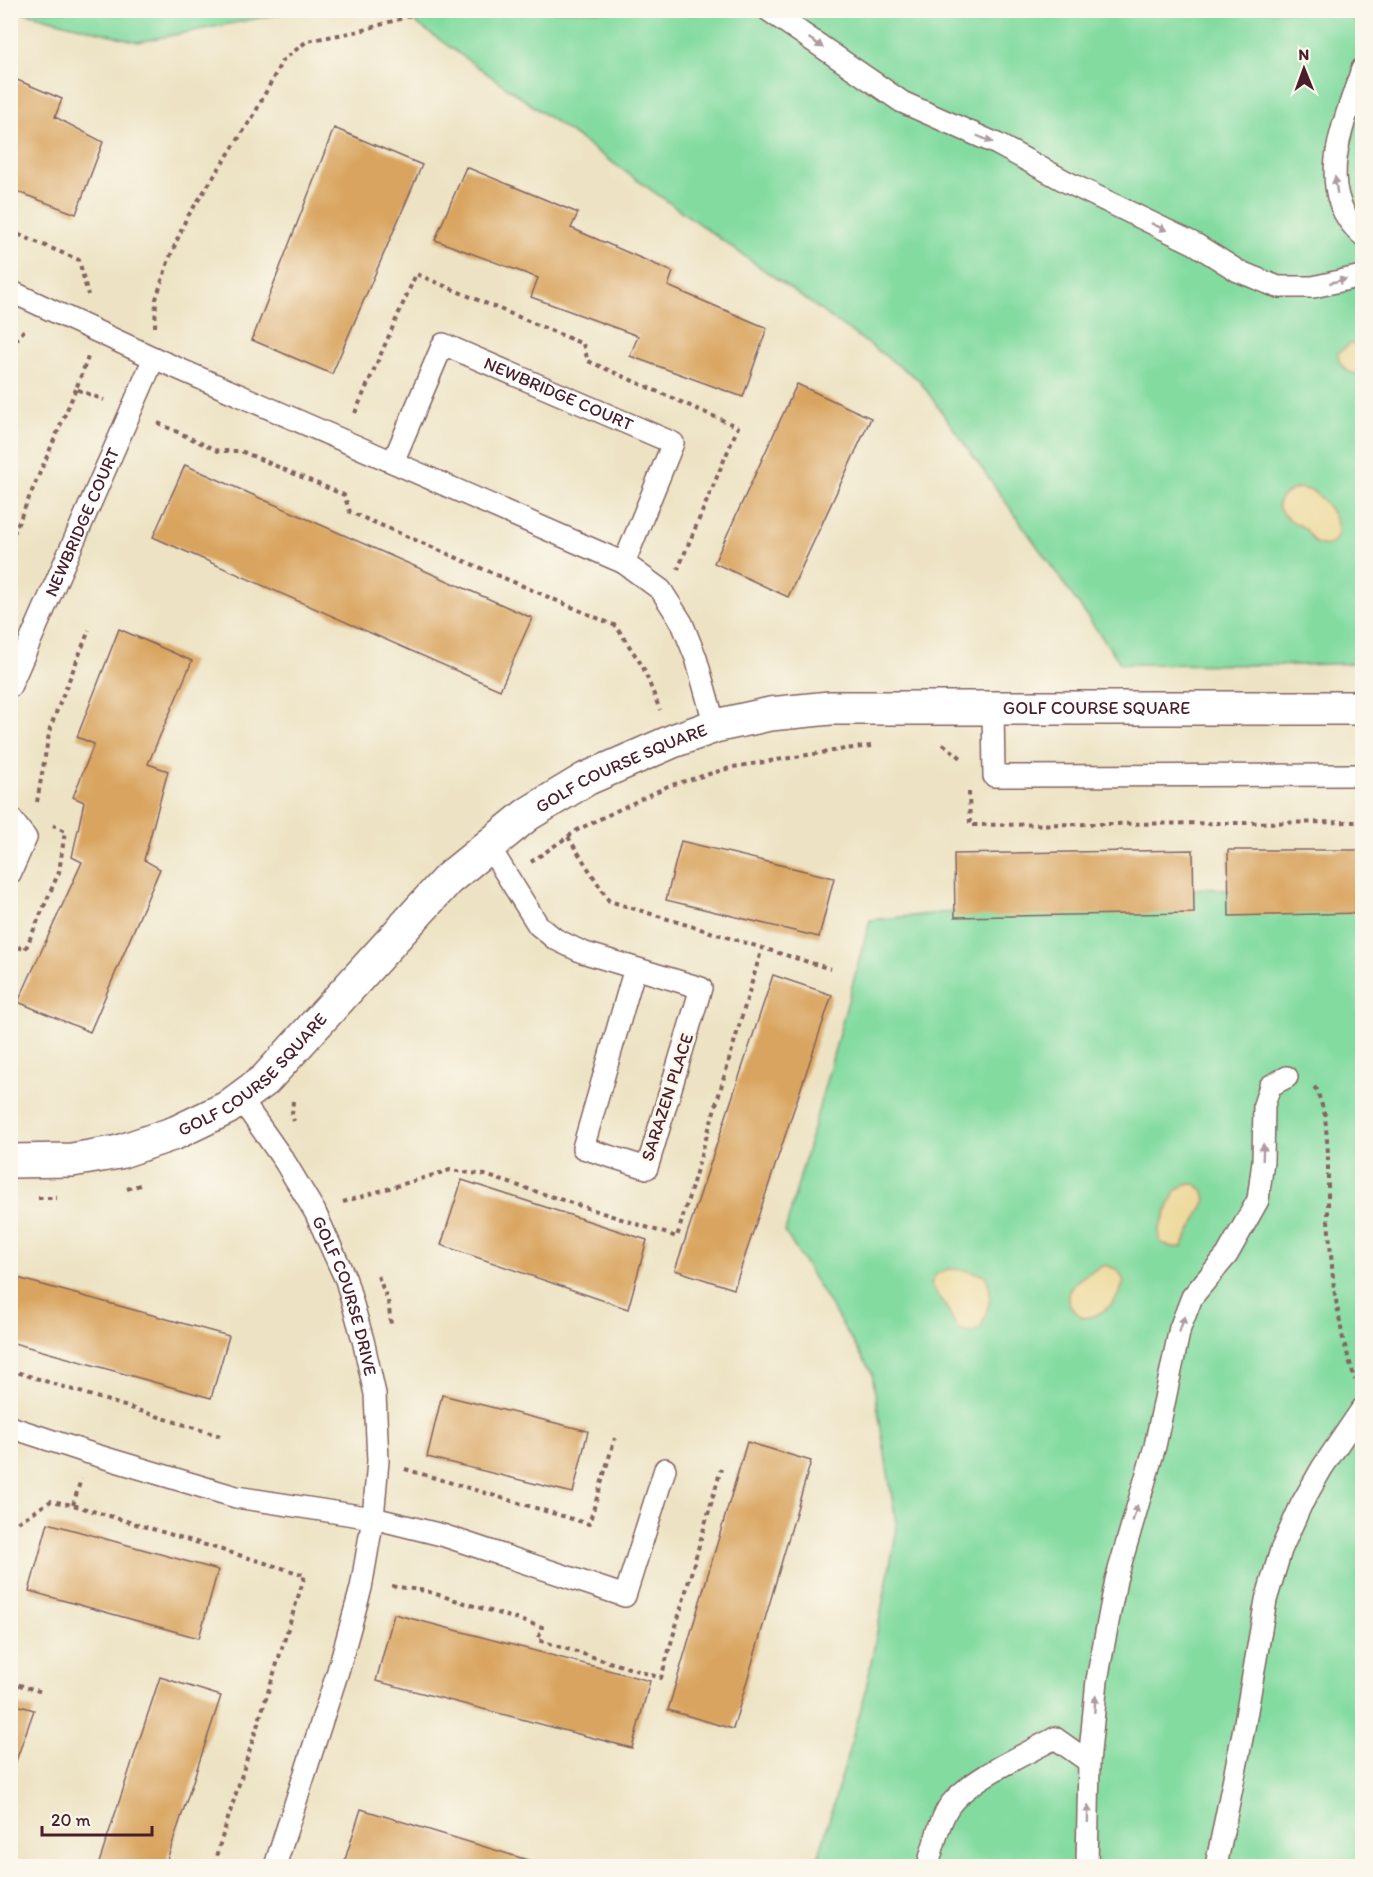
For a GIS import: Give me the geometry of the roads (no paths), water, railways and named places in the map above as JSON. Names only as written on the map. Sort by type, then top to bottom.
[{"type":"street","name":"GOLF COURSE SQUARE","points":[[10,1161],[72,1160],[119,1152],[175,1133],[227,1108],[265,1080],[448,879],[488,845],[528,814],[586,779],[673,741],[716,726],[770,714],[830,708],[1362,708]]},
{"type":"lane","points":[[768,10],[902,102],[997,144],[1067,182],[1195,244],[1238,272],[1278,287],[1313,286],[1362,276]]},
{"type":"lane","points":[[1362,69],[1336,149],[1334,185],[1343,211],[1362,235]]},
{"type":"lane","points":[[10,291],[154,358],[624,562],[662,590],[682,623],[696,658],[716,726]]},
{"type":"lane","name":"NEWBRIDGE COURT","points":[[393,462],[443,344],[673,443],[624,562]]},
{"type":"lane","name":"NEWBRIDGE COURT","points":[[10,687],[154,358]]},
{"type":"lane","points":[[993,707],[994,776],[1362,775]]},
{"type":"lane","points":[[10,817],[26,838],[10,874]]},
{"type":"lane","name":"SARAZEN PLACE","points":[[488,845],[538,925],[555,939],[582,952],[635,968],[701,988],[647,1168],[583,1148],[635,968]]},
{"type":"lane","points":[[1087,1866],[1089,1762],[1097,1680],[1116,1580],[1155,1446],[1180,1328],[1192,1297],[1227,1255],[1258,1200],[1263,1161],[1264,1105],[1270,1086],[1287,1077]]},
{"type":"lane","name":"GOLF COURSE DRIVE","points":[[240,1098],[285,1162],[315,1212],[346,1280],[375,1394],[378,1461],[374,1518],[361,1588],[338,1671],[274,1866]]},
{"type":"lane","points":[[1216,1866],[1244,1728],[1266,1600],[1281,1550],[1322,1468],[1362,1409]]},
{"type":"lane","points":[[10,1427],[236,1497],[374,1518],[441,1535],[625,1596],[665,1469]]},
{"type":"lane","points":[[928,1866],[948,1807],[963,1790],[1055,1738],[1089,1762]]}]
